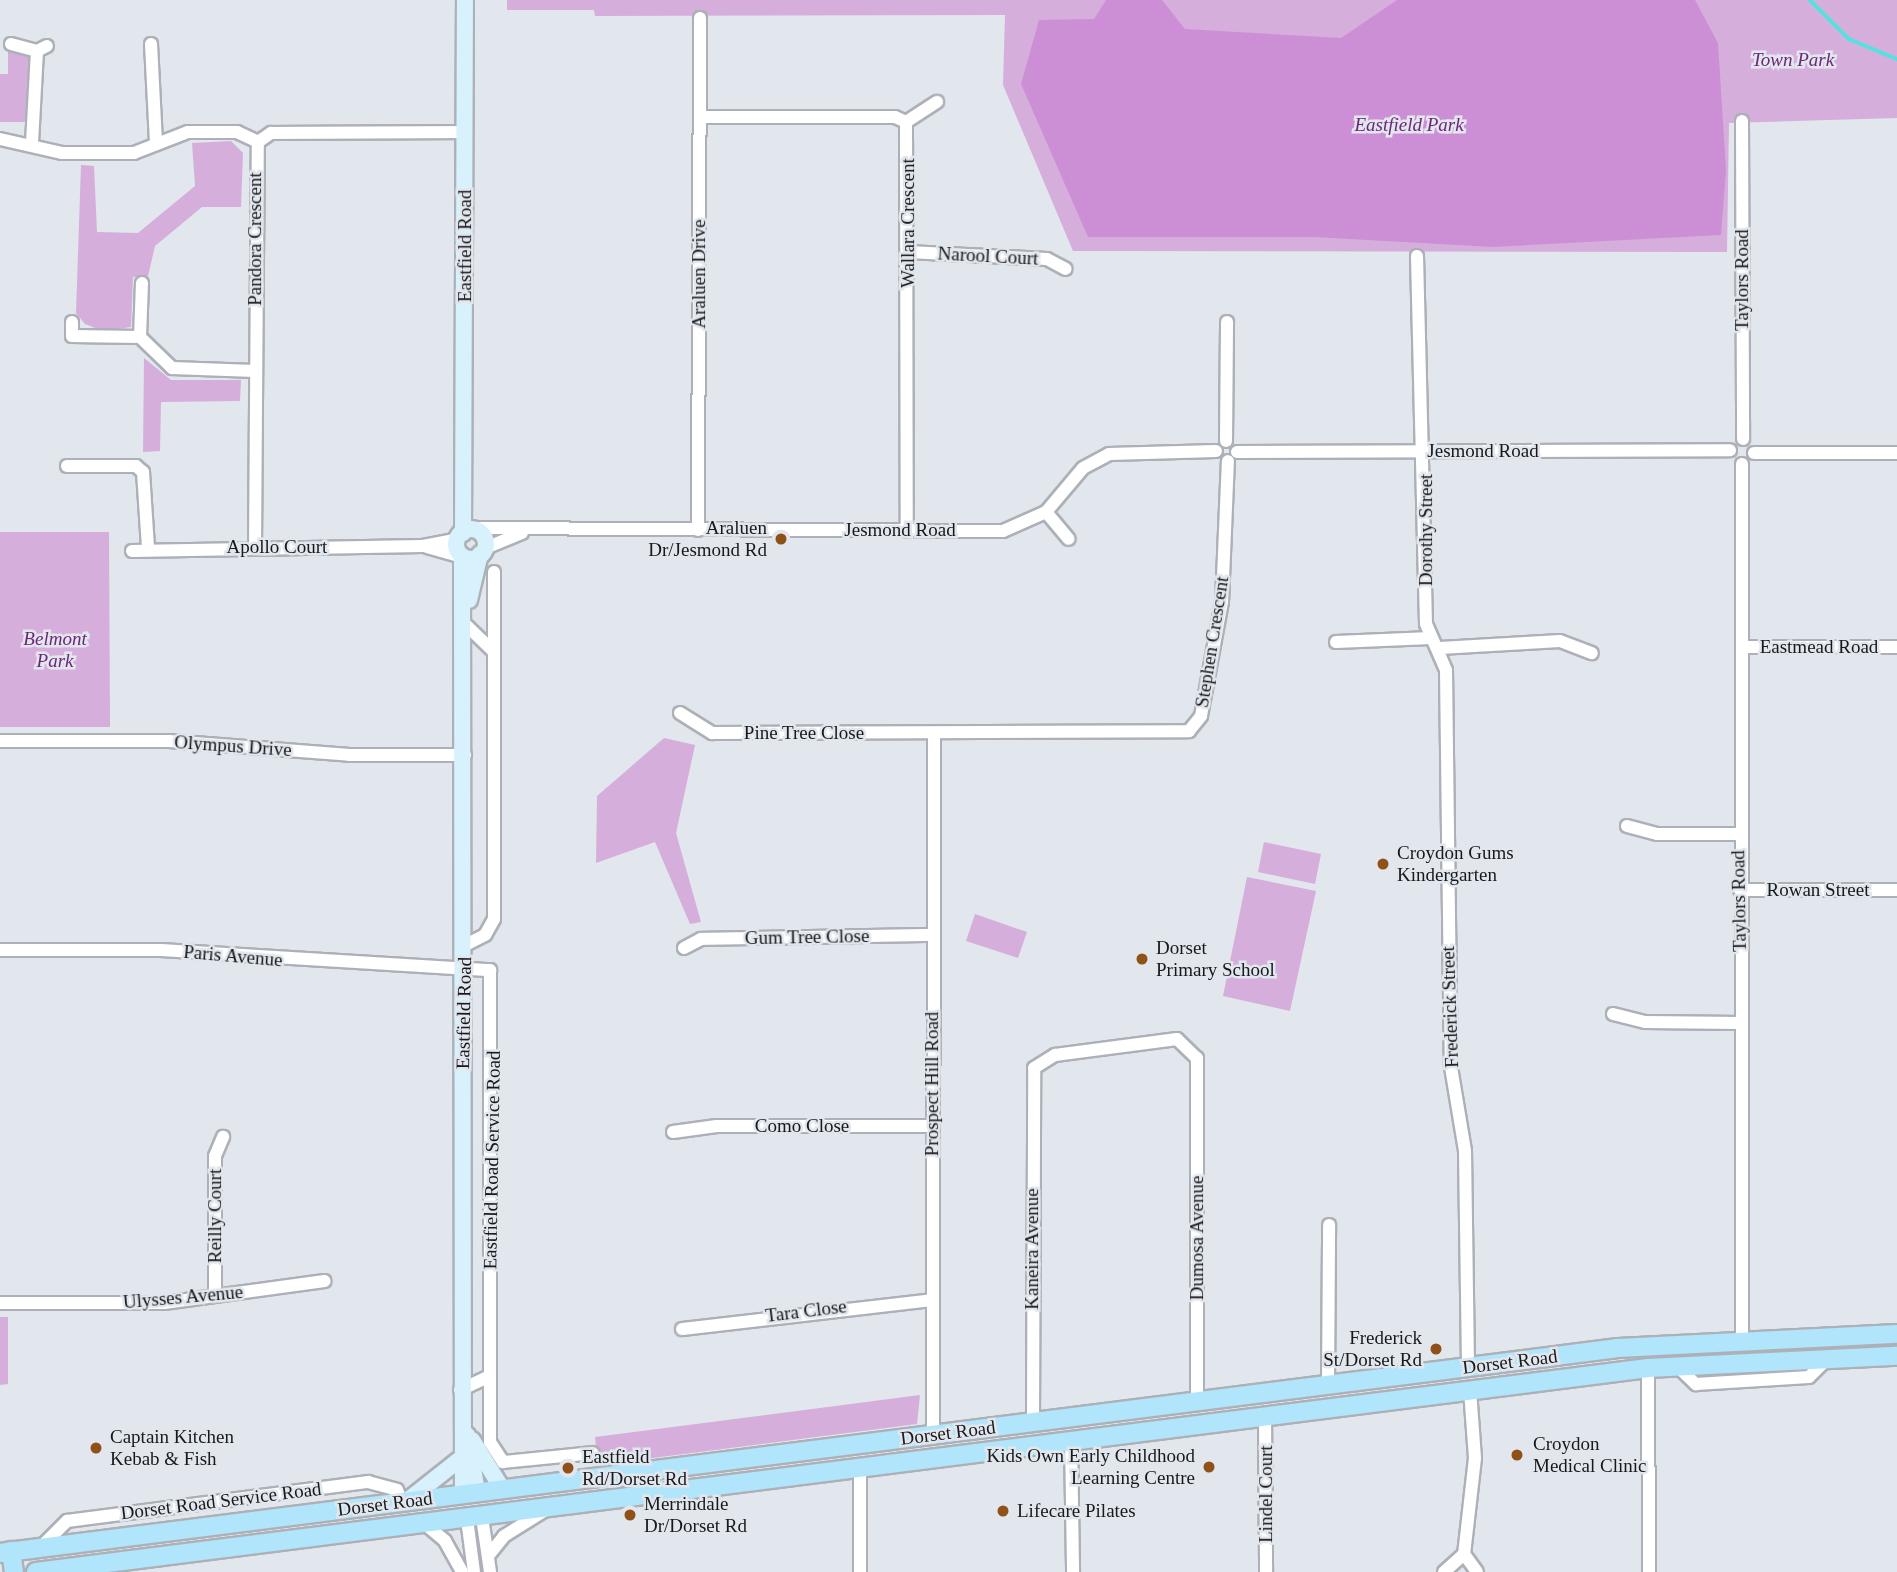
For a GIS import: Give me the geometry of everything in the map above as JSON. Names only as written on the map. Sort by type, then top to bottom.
[{"type":"main road","name":"Eastfield Road","points":[[465,0],[466,492],[460,547],[465,622],[465,964],[459,1460],[470,1492]]},
{"type":"main road","name":"Eastfield Road","points":[[465,622],[481,551],[480,528],[466,492]]},
{"type":"main road","points":[[460,547],[480,528]]},
{"type":"main road","points":[[460,547],[481,551]]},
{"type":"main road","name":"Dorset Road","points":[[6,1552],[405,1502],[501,1487],[1468,1367],[1742,1338],[1897,1334]]},
{"type":"main road","points":[[1742,1338],[1744,1361]]},
{"type":"main road","name":"Dorset Road","points":[[36,1572],[1648,1368],[1744,1361],[1897,1356]]},
{"type":"main road","points":[[1468,1367],[1470,1390]]},
{"type":"main road","name":"Eastfield Road","points":[[460,1399],[466,1429],[474,1518]]},
{"type":"main road","points":[[1197,1402],[1199,1424]]},
{"type":"main road","points":[[466,1429],[501,1487]]},
{"type":"main road","points":[[857,1444],[860,1466]]},
{"type":"main road","points":[[405,1502],[459,1460]]},
{"type":"main road","points":[[6,1552],[14,1572]]},
{"type":"street","name":"Araluen Drive","points":[[698,530],[700,18]]},
{"type":"street","points":[[11,44],[42,49],[32,143]]},
{"type":"street","points":[[151,44],[156,144]]},
{"type":"street","points":[[700,117],[895,117],[906,122],[937,102]]},
{"type":"street","name":"Taylors Road","points":[[1742,121],[1743,439]]},
{"type":"street","name":"Wallara Crescent","points":[[906,122],[907,531]]},
{"type":"street","points":[[0,139],[32,143],[62,153],[134,153],[188,132],[237,132],[258,142],[271,133],[465,132]]},
{"type":"street","name":"Pandora Crescent","points":[[255,547],[258,142]]},
{"type":"street","name":"Narool Court","points":[[908,252],[1047,259],[1066,269]]},
{"type":"street","name":"Dorothy Street","points":[[1417,256],[1431,638]]},
{"type":"street","points":[[140,337],[144,281]]},
{"type":"street","points":[[72,322],[72,336],[140,337],[172,368],[255,371]]},
{"type":"street","points":[[1227,322],[1226,441],[1232,457]]},
{"type":"street","points":[[1754,453],[1743,439],[1730,450],[1742,464],[1754,453],[1897,453]]},
{"type":"street","points":[[1226,441],[1216,450],[1232,457]]},
{"type":"street","name":"Jesmond Road","points":[[480,528],[1003,530],[1046,512],[1083,468],[1109,454],[1216,450]]},
{"type":"street","name":"Jesmond Road","points":[[1232,457],[1423,451],[1730,450]]},
{"type":"street","name":"Stephen Crescent","points":[[934,733],[1194,729],[1222,602],[1232,457]]},
{"type":"street","name":"Taylors Road","points":[[1742,464],[1738,834],[1742,1338]]},
{"type":"street","points":[[67,466],[136,466],[143,472],[148,547]]},
{"type":"street","points":[[1046,512],[1069,539]]},
{"type":"street","name":"Jesmond Road","points":[[481,551],[512,534],[554,530]]},
{"type":"street","name":"Apollo Court","points":[[132,551],[148,547],[460,547]]},
{"type":"street","points":[[465,945],[485,935],[494,919],[494,572]]},
{"type":"street","points":[[465,622],[494,652]]},
{"type":"street","points":[[1336,642],[1431,638],[1440,648],[1560,641],[1592,653]]},
{"type":"street","name":"Eastmead Road","points":[[1742,647],[1897,647]]},
{"type":"street","name":"Frederick Street","points":[[1440,648],[1446,670],[1451,1067],[1465,1151],[1468,1367]]},
{"type":"street","name":"Pine Tree Close","points":[[680,713],[712,733],[934,733]]},
{"type":"street","name":"Prospect Hill Road","points":[[933,1435],[934,733]]},
{"type":"street","name":"Olympus Drive","points":[[0,741],[169,741],[349,755],[465,755]]},
{"type":"street","points":[[1627,826],[1657,834],[1738,834]]},
{"type":"street","name":"Rowan Street","points":[[1740,890],[1897,890]]},
{"type":"street","name":"Gum Tree Close","points":[[684,948],[701,940],[933,935]]},
{"type":"street","name":"Paris Avenue","points":[[0,950],[161,950],[318,964],[465,964]]},
{"type":"street","name":"Eastfield Road Service Road","points":[[465,964],[486,968],[494,984],[490,1442],[503,1462],[593,1453]]},
{"type":"street","points":[[1613,1014],[1645,1022],[1740,1023]]},
{"type":"street","name":"Kaneira Avenue","points":[[1032,1423],[1032,1075],[1047,1056],[1177,1040],[1193,1048],[1198,1074]]},
{"type":"street","name":"Dumosa Avenue","points":[[1197,1402],[1198,1074]]},
{"type":"street","name":"Como Close","points":[[673,1132],[717,1126],[932,1126]]},
{"type":"street","name":"Reilly Court","points":[[215,1296],[215,1156],[223,1137]]},
{"type":"street","points":[[1328,1385],[1329,1225]]},
{"type":"street","name":"Ulysses Avenue","points":[[0,1303],[140,1304],[324,1281]]},
{"type":"street","name":"Tara Close","points":[[682,1329],[932,1300]]},
{"type":"street","points":[[1676,1365],[1696,1384],[1784,1380],[1809,1377],[1829,1357]]},
{"type":"street","points":[[1648,1368],[1649,1572]]},
{"type":"street","points":[[460,1399],[490,1376]]},
{"type":"street","points":[[1470,1390],[1475,1458],[1464,1554],[1476,1572]]},
{"type":"street","name":"Lindel Court","points":[[1265,1416],[1266,1572]]},
{"type":"street","points":[[1071,1440],[1073,1572]]},
{"type":"street","points":[[860,1466],[860,1572]]},
{"type":"street","points":[[488,1556],[504,1536],[551,1507]]},
{"type":"street","points":[[474,1518],[488,1556],[490,1572]]},
{"type":"street","points":[[474,1518],[474,1572]]},
{"type":"street","points":[[425,1524],[444,1541],[462,1572]]},
{"type":"street","points":[[1444,1572],[1464,1554]]},
{"type":"green space","name":"Eastfield Park","points":[[507,0],[1897,0],[1897,118],[1729,123],[1727,252],[1073,251],[1003,85],[1005,15],[595,16],[594,10],[507,10]]},
{"type":"green space","name":"Eastfield Park","points":[[1106,0],[1162,0],[1185,29],[1341,38],[1397,0],[1695,0],[1718,43],[1726,170],[1721,235],[1493,247],[1314,237],[1088,237],[1021,84],[1039,20],[1094,19]]},
{"type":"green space","points":[[8,50],[24,50],[31,58],[30,122],[0,122],[0,74],[8,74]]},
{"type":"green space","points":[[231,141],[243,153],[241,207],[202,207],[155,246],[148,276],[133,277],[131,327],[103,331],[85,324],[76,313],[81,165],[94,166],[97,232],[138,233],[195,186],[192,143]]},
{"type":"green space","points":[[144,358],[171,380],[241,380],[240,401],[161,402],[160,451],[143,452]]},
{"type":"green space","name":"Belmont Park","points":[[0,532],[109,532],[110,727],[0,727]]},
{"type":"green space","points":[[664,738],[695,745],[676,833],[701,922],[690,924],[655,842],[596,863],[597,796]]},
{"type":"green space","points":[[1264,842],[1321,854],[1315,884],[1258,872]]},
{"type":"green space","points":[[1247,877],[1316,891],[1290,1011],[1223,996]]},
{"type":"green space","points":[[975,914],[1027,932],[1018,958],[966,941]]},
{"type":"green space","points":[[0,1317],[8,1317],[8,1384],[0,1385]]},
{"type":"green space","points":[[920,1395],[917,1424],[598,1465],[595,1437]]},
{"type":"waterway","points":[[1810,0],[1849,39],[1897,59]]},
{"type":"place","name":"Araluen Dr/Jesmond Rd","points":[[781,539]]},
{"type":"place","name":"Croydon Gums Kindergarten","points":[[1383,864]]},
{"type":"place","name":"Dorset Primary School","points":[[1142,959]]},
{"type":"place","name":"Frederick St/Dorset Rd","points":[[1436,1349]]},
{"type":"place","name":"Captain Kitchen Kebab & Fish","points":[[96,1448]]},
{"type":"place","name":"Croydon Medical Clinic","points":[[1517,1455]]},
{"type":"place","name":"Kids Own Early Childhood Learning Centre","points":[[1209,1467]]},
{"type":"place","name":"Eastfield Rd/Dorset Rd","points":[[568,1468]]},
{"type":"place","name":"Lifecare Pilates","points":[[1003,1511]]},
{"type":"place","name":"Merrindale Dr/Dorset Rd","points":[[630,1515]]},
{"type":"park label","name":"Town Park","points":[[1793,60]]}]
